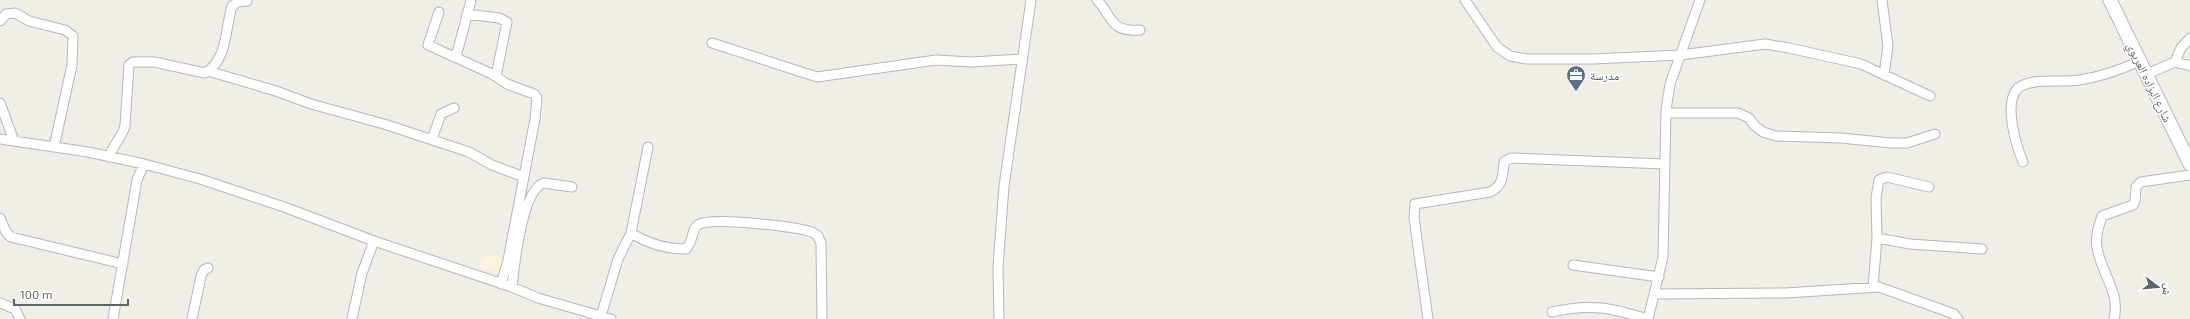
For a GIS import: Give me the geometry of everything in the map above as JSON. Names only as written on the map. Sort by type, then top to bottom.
[{"type":"street","points":[[456,57],[471,0]]},
{"type":"street","points":[[999,319],[998,266],[1004,186],[1031,0]]},
{"type":"street","points":[[1097,0],[1113,24],[1129,31],[1140,30]]},
{"type":"street","points":[[1465,0],[1497,47],[1510,56],[1527,59],[1593,59],[1681,54],[1765,44],[1847,59],[1930,96]]},
{"type":"street","points":[[1552,312],[1579,306],[1622,311],[1648,319],[1663,257],[1666,113],[1670,84],[1700,0]]},
{"type":"street","points":[[1882,0],[1888,46],[1884,75]]},
{"type":"street","name":"شارع البزاده العريوي","points":[[2110,0],[2190,164]]},
{"type":"street","points":[[208,71],[216,64],[222,50],[232,6],[238,2],[247,1]]},
{"type":"street","points":[[439,12],[428,44],[496,76],[507,84],[534,94],[537,98],[537,110],[508,260],[501,284]]},
{"type":"street","points":[[0,21],[6,14],[15,13],[29,21],[65,30],[73,36],[72,64],[54,147]]},
{"type":"street","points":[[467,14],[499,18],[507,22],[496,76]]},
{"type":"street","points":[[2175,62],[2181,48],[2190,38]]},
{"type":"street","points":[[712,43],[817,77],[936,60],[971,62],[1022,59]]},
{"type":"street","points":[[109,157],[112,147],[123,133],[125,126],[129,64],[133,62],[154,62],[176,65],[198,73],[208,71],[432,140],[469,152],[492,165],[524,177]]},
{"type":"street","points":[[2023,162],[2013,134],[2013,100],[2018,88],[2038,82],[2060,82],[2099,76],[2140,62]]},
{"type":"street","points":[[2147,74],[2175,62],[2190,66]]},
{"type":"street","points":[[0,104],[14,141]]},
{"type":"street","points":[[432,140],[442,114],[454,108]]},
{"type":"street","points":[[1666,113],[1738,113],[1749,118],[1754,126],[1763,132],[1776,136],[1891,144],[1907,143],[1935,134]]},
{"type":"street","points":[[0,139],[109,157],[144,164],[200,179],[258,198],[374,241],[512,287],[538,298],[605,318],[615,267],[631,233],[648,147]]},
{"type":"street","points":[[1428,319],[1414,218],[1416,204],[1483,193],[1498,188],[1501,183],[1504,162],[1511,158],[1665,164]]},
{"type":"street","points":[[113,319],[137,180],[144,164]]},
{"type":"street","points":[[2114,319],[2115,312],[2112,290],[2097,248],[2096,236],[2102,216],[2132,206],[2135,200],[2136,187],[2141,182],[2190,175]]},
{"type":"street","points":[[1872,287],[1877,238],[1876,198],[1879,180],[1887,177],[1929,187]]},
{"type":"street","points":[[512,287],[523,219],[534,189],[544,183],[572,187]]},
{"type":"street","points":[[0,218],[6,232],[12,237],[123,264]]},
{"type":"street","points":[[631,233],[643,240],[674,249],[686,249],[692,244],[694,229],[698,225],[705,222],[742,222],[812,232],[818,236],[821,243],[822,319]]},
{"type":"street","points":[[1877,238],[1910,244],[1982,249]]},
{"type":"street","points":[[352,319],[362,273],[374,241]]},
{"type":"street","points":[[1573,265],[1659,277]]},
{"type":"street","points":[[192,319],[201,276],[204,270],[208,268]]},
{"type":"street","points":[[1655,294],[1786,293],[1872,287],[1888,289],[1925,305],[1954,314],[1958,319]]},
{"type":"street","points":[[0,303],[15,309],[20,319]]},
{"type":"shaded area","points":[[488,254],[503,259],[501,273],[479,268],[481,261]]},
{"type":"place","name":"مدرسة","points":[[1576,92]]}]
